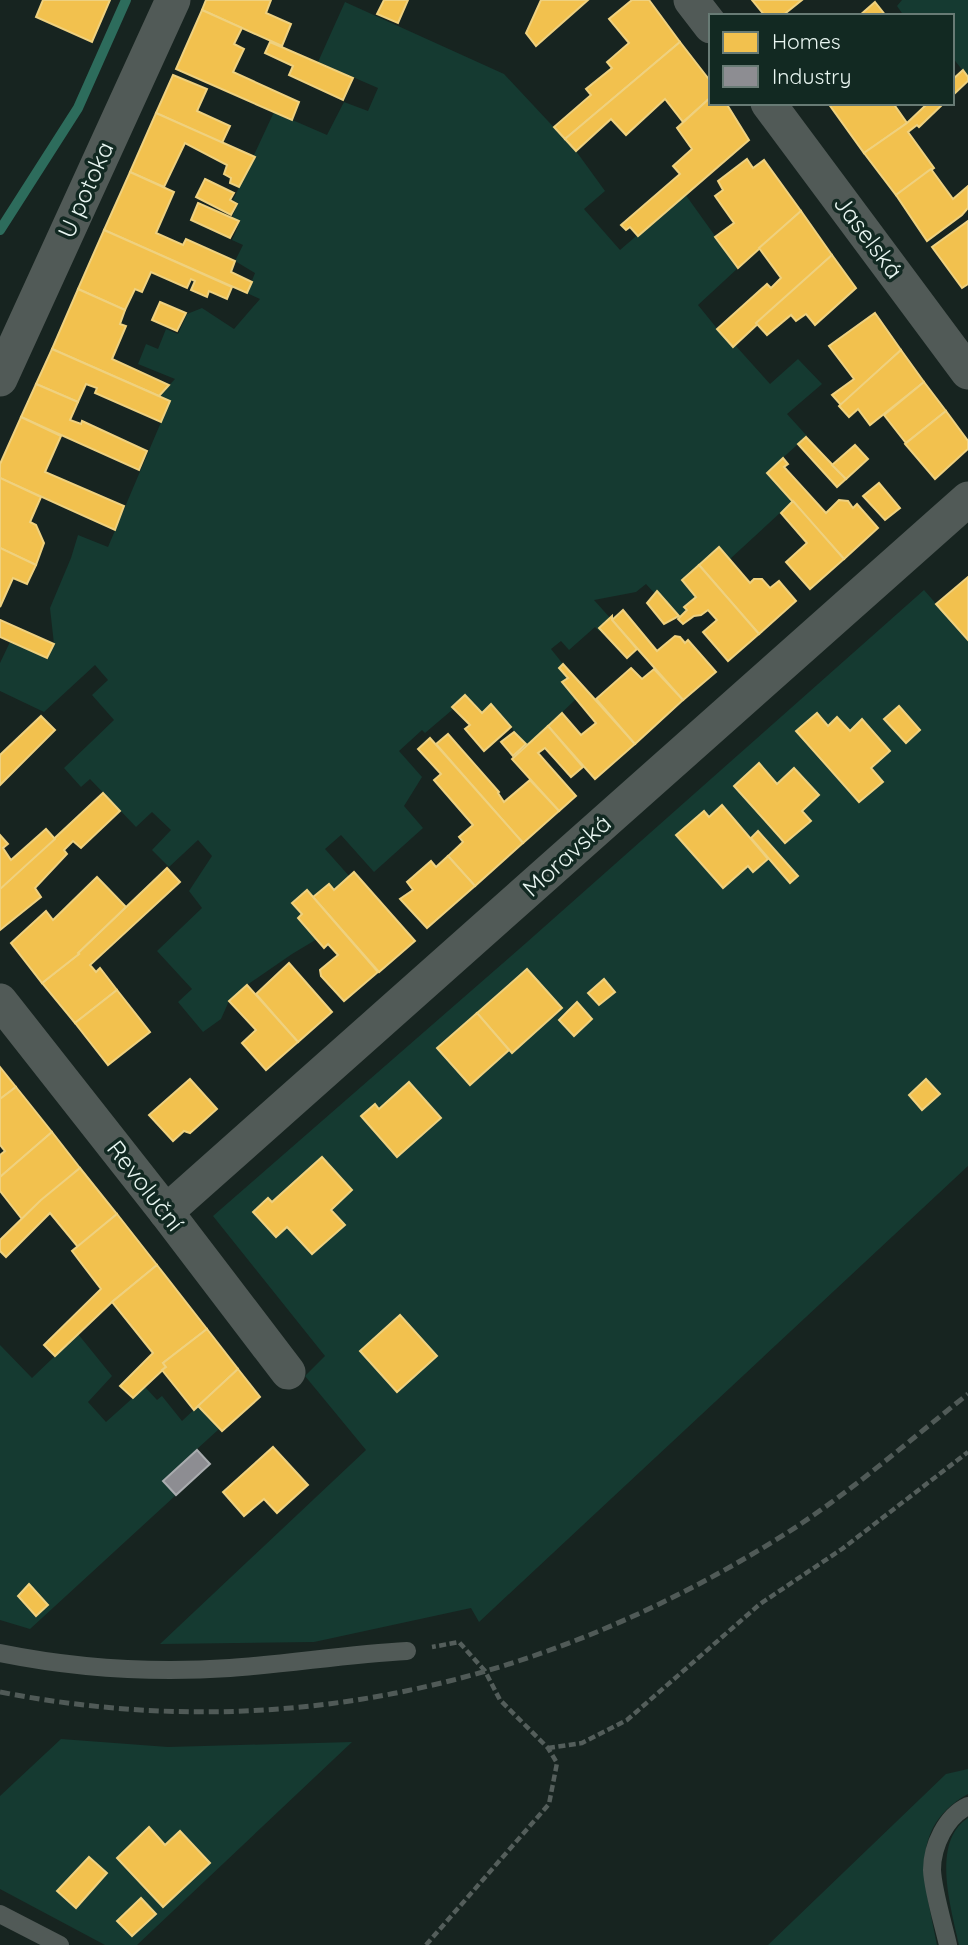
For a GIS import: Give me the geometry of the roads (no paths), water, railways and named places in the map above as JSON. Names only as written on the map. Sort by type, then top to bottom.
[{"type":"street","name":"U potoka","points":[[0,379],[173,0]]},
{"type":"street","points":[[691,0],[709,23]]},
{"type":"street","name":"Jaselská","points":[[769,105],[968,372]]},
{"type":"street","name":"Moravská","points":[[166,1212],[968,499]]},
{"type":"street","name":"Revoluční","points":[[0,1001],[288,1372]]},
{"type":"lane","points":[[0,1653],[88,1665],[157,1669],[230,1668],[353,1654],[407,1651]]},
{"type":"lane","points":[[948,1945],[932,1870],[936,1850],[951,1818],[968,1806]]},
{"type":"lane","points":[[0,1914],[60,1945]]},
{"type":"waterway","points":[[0,230],[78,108],[126,0]]},
{"type":"railway","points":[[0,1692],[103,1707],[205,1712],[304,1707],[402,1692],[497,1668],[591,1634],[684,1592],[774,1541],[849,1489],[968,1394]]}]
